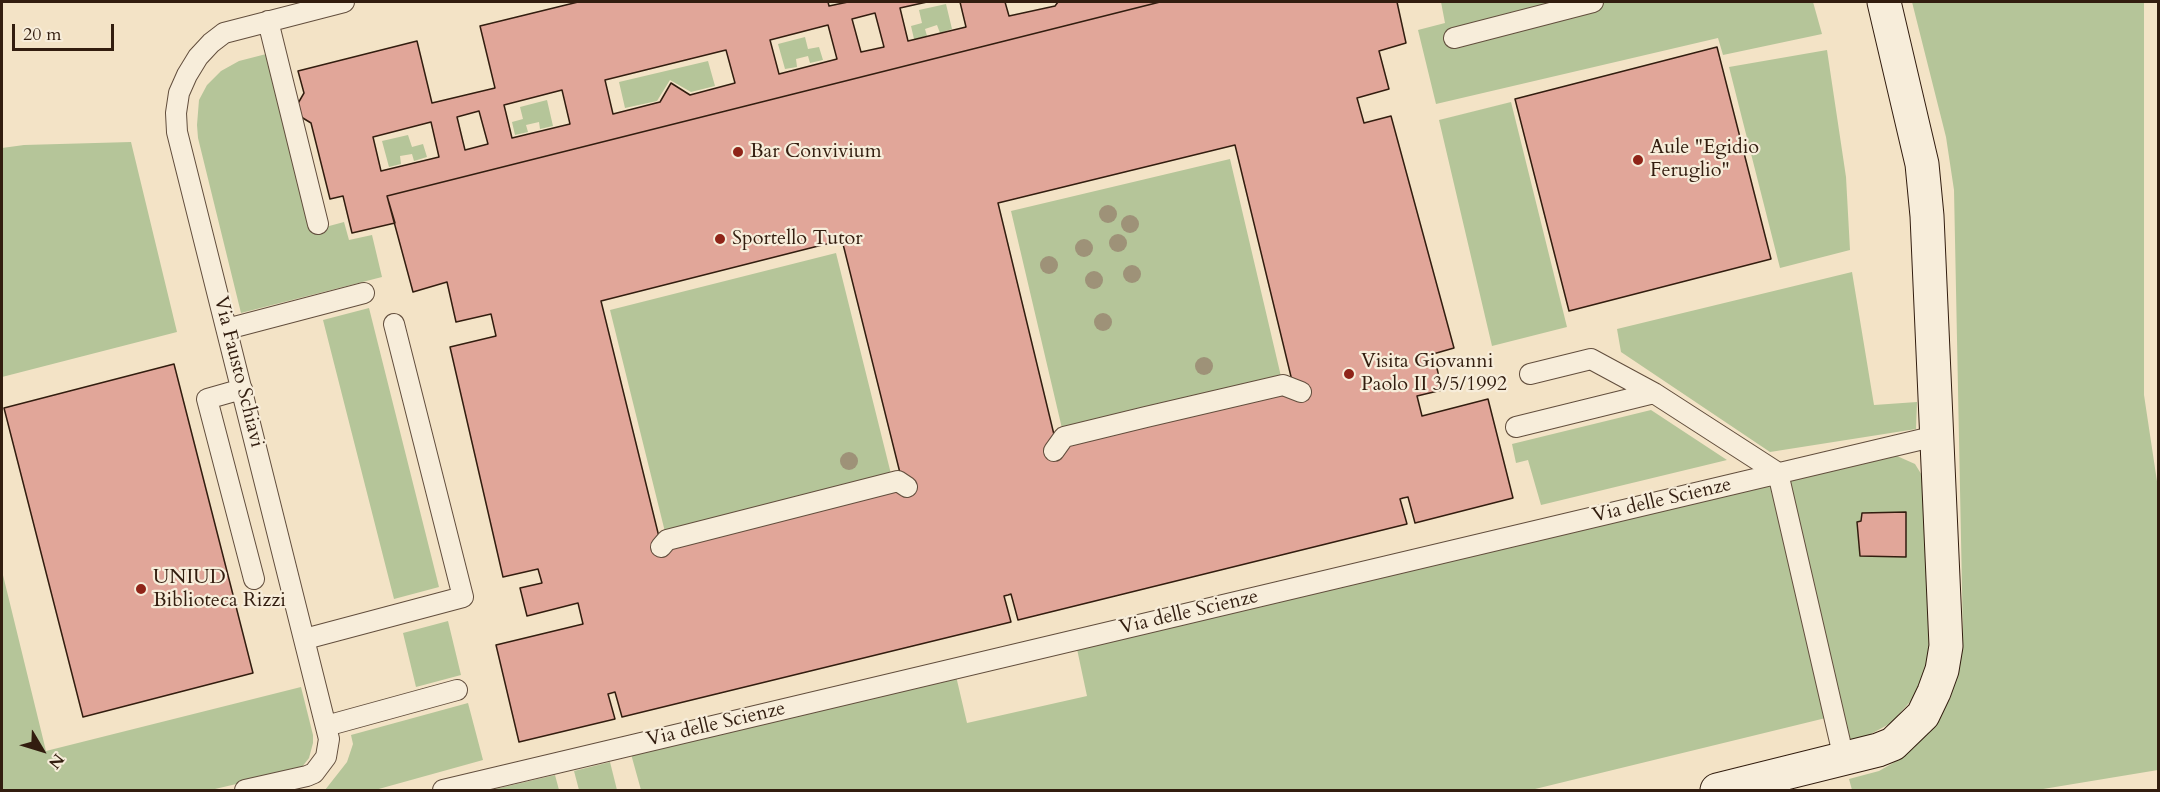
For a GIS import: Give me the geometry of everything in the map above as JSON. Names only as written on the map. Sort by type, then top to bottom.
[{"type":"street","points":[[1718,790],[1844,759],[1893,744],[1923,715],[1942,670],[1946,646],[1927,216],[1922,164],[1884,2]]},
{"type":"lane","name":"Via Fausto Schiavi","points":[[246,790],[307,776],[314,772],[323,763],[329,739],[177,132],[176,112],[179,93],[187,75],[198,57],[224,33],[344,2]]},
{"type":"lane","points":[[1454,38],[1593,2]]},
{"type":"lane","points":[[268,21],[318,224]]},
{"type":"lane","points":[[227,329],[364,293]]},
{"type":"lane","points":[[304,639],[463,597],[394,324]]},
{"type":"lane","points":[[1530,375],[1591,358],[1654,393],[1778,473],[1844,759]]},
{"type":"lane","points":[[1054,451],[1064,437],[1125,422],[1283,385],[1301,392]]},
{"type":"lane","points":[[242,389],[207,399],[254,579]]},
{"type":"lane","points":[[1516,427],[1654,393]]},
{"type":"lane","name":"Via delle Scienze","points":[[443,790],[1936,436]]},
{"type":"lane","points":[[661,547],[667,540],[898,481],[907,487]]},
{"type":"lane","points":[[326,726],[457,690]]},
{"type":"green space","points":[[1441,2],[1813,2],[1822,34],[1723,55],[1718,38],[1436,104],[1418,30],[1445,23]]},
{"type":"green space","points":[[1912,2],[2144,2],[2144,395],[2158,488],[2158,770],[2037,790],[1852,790],[1849,779],[1879,771],[1900,759],[1936,724],[1950,699],[1958,671],[1963,638],[1954,190],[1946,137]]},
{"type":"green space","points":[[946,4],[952,29],[940,33],[937,25],[925,29],[927,36],[914,39],[911,26],[922,23],[919,10]]},
{"type":"green space","points":[[805,37],[808,49],[819,47],[823,60],[810,63],[808,56],[796,59],[797,67],[785,69],[778,44]]},
{"type":"green space","points":[[1827,50],[1846,177],[1850,250],[1780,268],[1729,67]]},
{"type":"green space","points":[[274,52],[318,229],[344,222],[349,240],[372,235],[382,277],[241,313],[198,138],[199,100],[207,85],[221,71],[239,61]]},
{"type":"green space","points":[[708,61],[715,86],[691,92],[670,80],[657,101],[625,108],[619,82]]},
{"type":"green space","points":[[547,100],[553,126],[540,129],[539,122],[526,125],[528,132],[515,135],[512,122],[523,119],[520,107]]},
{"type":"green space","points":[[1511,102],[1567,327],[1492,346],[1439,120]]},
{"type":"green space","points":[[408,135],[412,147],[423,144],[427,157],[414,161],[412,154],[400,156],[401,164],[389,167],[382,141]]},
{"type":"green space","points":[[131,142],[177,332],[2,377],[2,148],[24,145]]},
{"type":"green space","points":[[1230,159],[1283,385],[1064,437],[1011,211]]},
{"type":"green space","points":[[836,253],[893,482],[667,540],[610,310]]},
{"type":"green space","points":[[1852,272],[1874,405],[1917,402],[1916,429],[1770,452],[1621,352],[1617,329]]},
{"type":"green space","points":[[369,308],[439,587],[394,599],[323,320]]},
{"type":"green space","points":[[1651,410],[1727,460],[1541,505],[1528,460],[1516,463],[1512,444]]},
{"type":"green space","points":[[1897,456],[1915,464],[1923,477],[1929,645],[1926,670],[1917,694],[1891,723],[1869,735],[1845,741],[1838,715],[1531,790],[641,790],[631,754],[956,676],[967,723],[1087,696],[1077,649]]},
{"type":"green space","points":[[2,571],[46,751],[301,687],[313,735],[309,758],[302,767],[296,770],[215,790],[2,790]]},
{"type":"green space","points":[[448,621],[461,675],[416,687],[403,633]]},
{"type":"green space","points":[[468,703],[483,760],[375,790],[325,790],[347,762],[353,744],[351,735]]},
{"type":"green space","points":[[610,762],[617,790],[579,790],[574,771]]},
{"type":"green space","points":[[555,775],[559,790],[491,790]]},
{"type":"building","points":[[578,2],[828,2],[829,6],[848,2],[927,2],[900,8],[908,41],[966,27],[960,2],[1005,2],[1009,16],[1055,6],[1058,2],[1160,2],[387,196],[395,223],[352,233],[343,196],[330,199],[311,123],[293,112],[304,93],[298,71],[417,41],[432,103],[495,88],[480,26]],"holes":[[[875,13],[884,47],[861,52],[852,19]],[[828,25],[837,59],[779,74],[770,40]],[[726,50],[735,83],[690,95],[671,83],[660,102],[613,114],[605,80]],[[562,90],[570,124],[512,138],[504,105]],[[479,111],[488,144],[465,150],[457,117]],[[431,122],[439,157],[381,171],[373,137]]]},
{"type":"building","points":[[1160,2],[1397,2],[1406,43],[1379,51],[1389,89],[1357,98],[1364,123],[1391,116],[1454,348],[1426,356],[1429,366],[1436,364],[1442,390],[1417,396],[1422,416],[1488,399],[1513,498],[1415,523],[1408,497],[1403,498],[1400,499],[1407,524],[1018,620],[1011,594],[1004,596],[1011,622],[622,717],[615,692],[608,694],[615,719],[519,742],[496,645],[583,624],[578,603],[527,616],[520,588],[542,583],[538,569],[503,577],[450,347],[496,336],[491,314],[456,322],[447,282],[413,292],[387,196]],"holes":[[[1235,145],[1294,389],[1057,447],[998,203]],[[842,240],[903,485],[661,545],[601,301]]]},
{"type":"building","name":"Aule \"Egidio Feruglio\"","points":[[1717,47],[1771,259],[1569,311],[1515,99]]},
{"type":"building","name":"UNIUD Biblioteca Rizzi","points":[[174,364],[253,673],[83,717],[4,408]]},
{"type":"building","points":[[1906,512],[1906,557],[1860,556],[1857,522],[1861,521],[1862,513]]},
{"type":"place","name":"Bar Convivium","points":[[738,152]]},
{"type":"place","name":"Aule \"Egidio Feruglio\"","points":[[1638,160]]},
{"type":"place","name":"Sportello Tutor","points":[[720,239]]},
{"type":"place","name":"Visita Giovanni Paolo II 3/5/1992","points":[[1349,374]]},
{"type":"place","name":"UNIUD Biblioteca Rizzi","points":[[141,589]]}]
